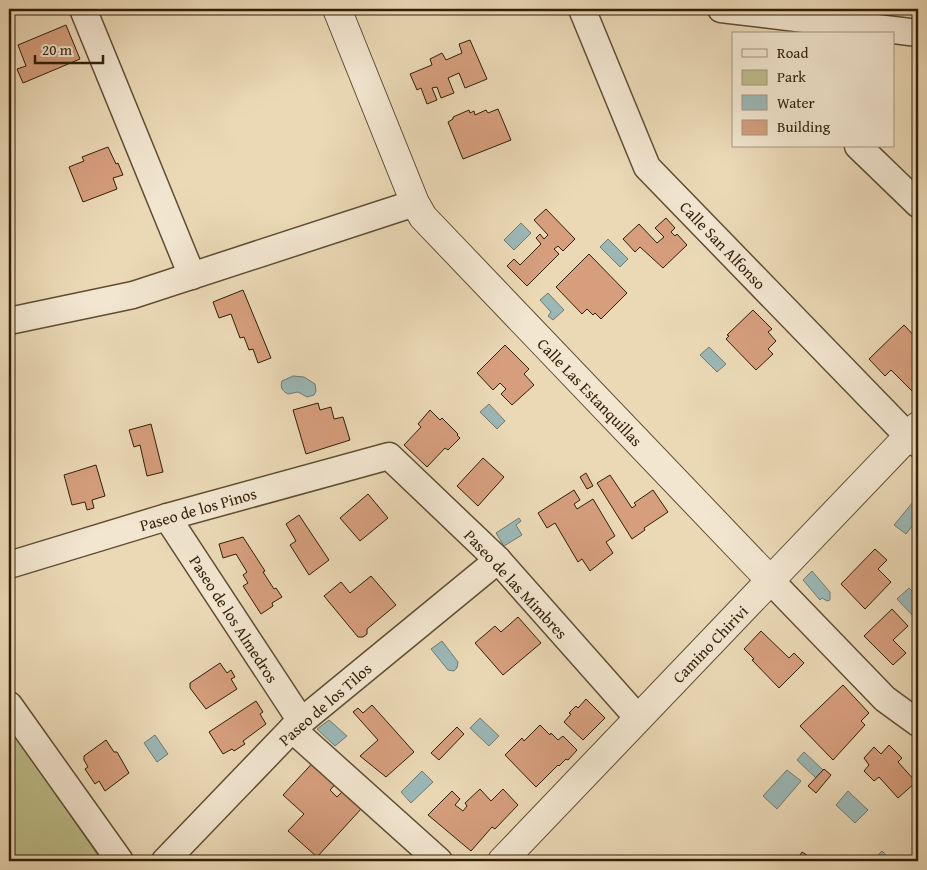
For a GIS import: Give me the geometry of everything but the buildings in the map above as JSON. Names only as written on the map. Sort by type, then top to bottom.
[{"type":"street","points":[[84,9],[192,276]]},
{"type":"street","name":"Calle Las Estanquillas","points":[[336,9],[415,203],[423,217],[886,699],[918,723]]},
{"type":"street","name":"Calle San Alfonso","points":[[582,9],[648,167],[915,435]]},
{"type":"street","points":[[721,9],[810,27],[918,33]]},
{"type":"street","points":[[860,148],[918,204]]},
{"type":"street","points":[[9,322],[133,295],[415,203]]},
{"type":"street","name":"Camino Chirivi","points":[[502,861],[638,718],[915,435]]},
{"type":"street","name":"Paseo de los Pinos","points":[[9,565],[167,517],[389,456]]},
{"type":"street","name":"Paseo de las Mimbres","points":[[389,456],[498,560],[638,718]]},
{"type":"street","name":"Paseo de los Almedros","points":[[167,517],[297,725],[439,861]]},
{"type":"street","name":"Paseo de los Tilos","points":[[165,861],[297,725],[498,560]]},
{"type":"street","points":[[9,705],[120,861]]},
{"type":"green space","points":[[9,727],[102,861],[9,861]]},
{"type":"water","points":[[521,223],[531,233],[514,250],[504,240]]},
{"type":"water","points":[[608,239],[628,259],[620,267],[600,247]]},
{"type":"water","points":[[548,293],[564,310],[553,320],[548,316],[551,312],[540,300]]},
{"type":"water","points":[[709,347],[726,364],[717,372],[700,355]]},
{"type":"water","points":[[293,376],[304,377],[315,384],[316,391],[314,395],[307,397],[298,392],[288,394],[284,392],[281,387],[282,381]]},
{"type":"water","points":[[489,404],[505,421],[497,429],[480,412]]},
{"type":"water","points":[[914,501],[918,505],[918,519],[906,534],[894,525]]},
{"type":"water","points":[[519,518],[521,521],[516,525],[522,535],[504,546],[496,533]]},
{"type":"water","points":[[812,571],[830,592],[830,600],[827,601],[822,598],[820,600],[803,580]]},
{"type":"water","points":[[909,588],[918,597],[918,621],[897,599]]},
{"type":"water","points":[[442,641],[458,662],[457,668],[454,671],[448,670],[431,649]]},
{"type":"water","points":[[480,718],[499,736],[489,746],[470,728]]},
{"type":"water","points":[[329,720],[347,736],[335,746],[317,729]]},
{"type":"water","points":[[155,735],[168,754],[157,762],[144,743]]},
{"type":"water","points":[[804,752],[823,770],[816,778],[797,760]]},
{"type":"water","points":[[787,770],[801,781],[777,809],[763,796]]},
{"type":"water","points":[[422,771],[433,782],[411,803],[401,792]]},
{"type":"water","points":[[848,791],[868,810],[855,823],[836,805]]},
{"type":"water","points":[[882,851],[892,861],[872,861]]}]
